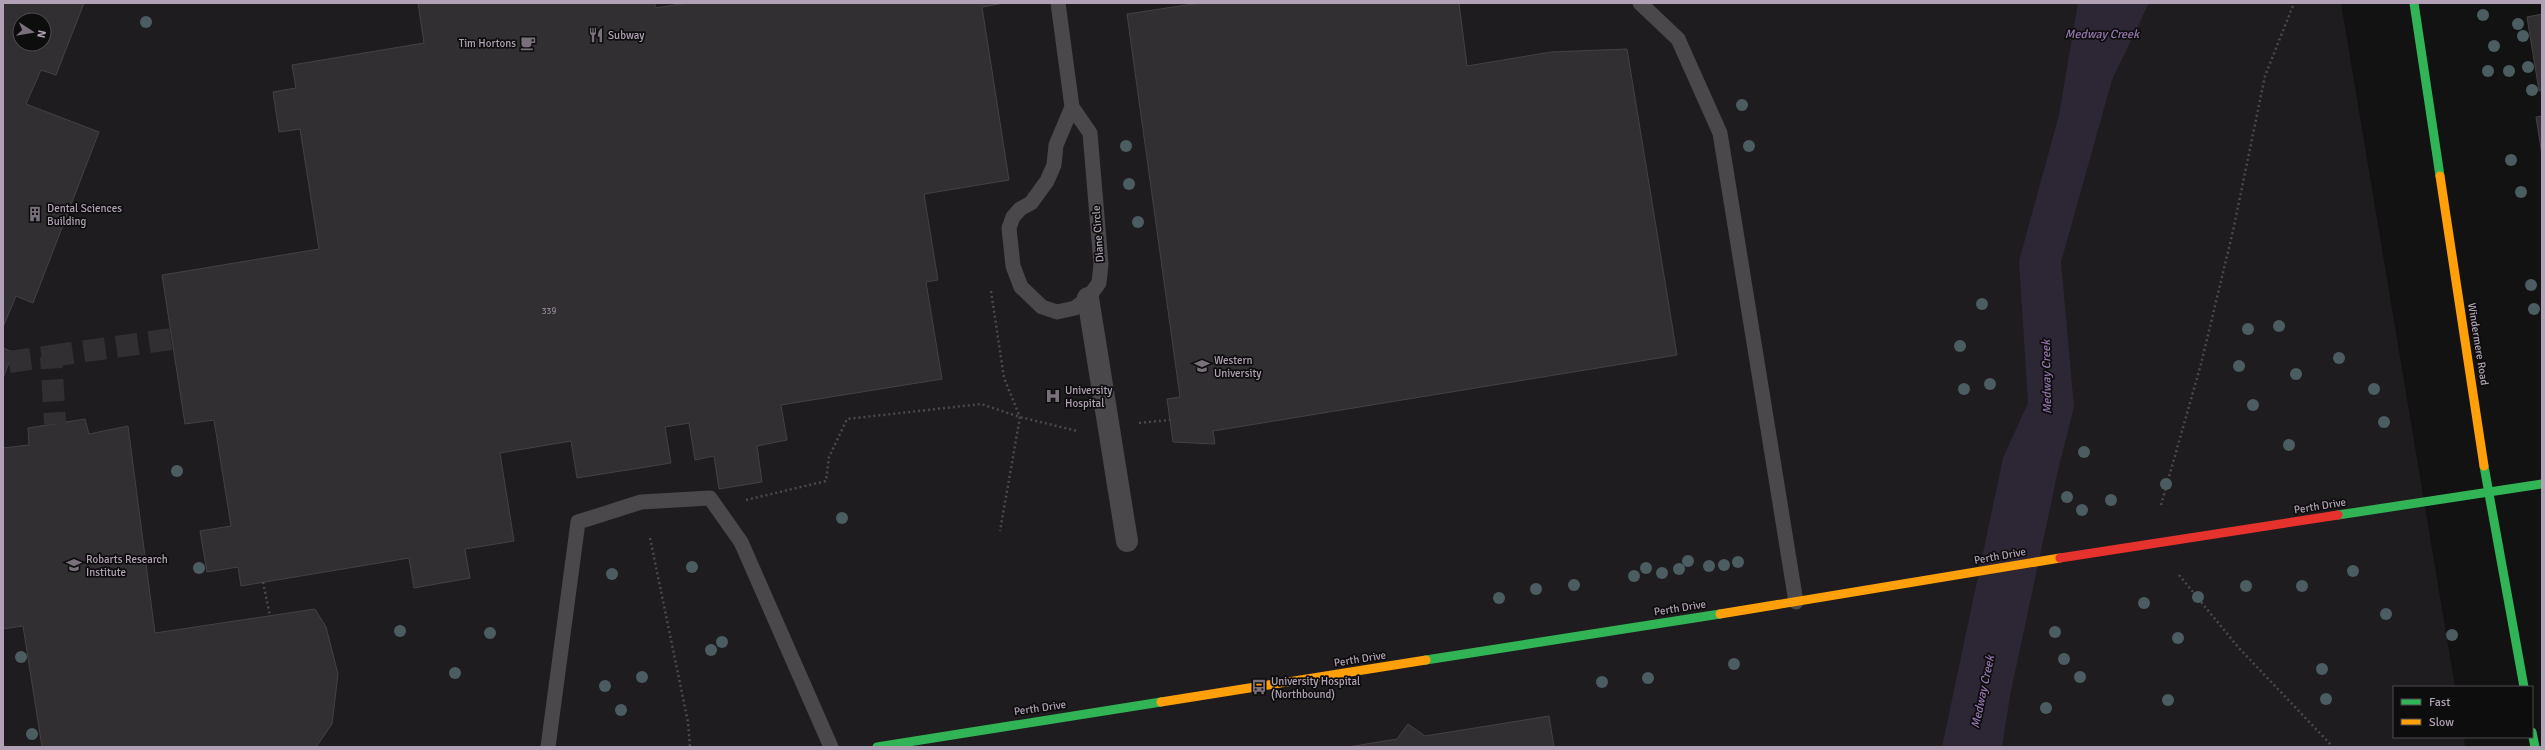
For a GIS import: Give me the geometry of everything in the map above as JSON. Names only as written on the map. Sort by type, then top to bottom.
[{"type":"street","name":"Windermere Road","points":[[2414,3],[2488,493],[2524,686]]},
{"type":"street","points":[[1088,298],[1127,541]]},
{"type":"street","name":"Perth Drive","points":[[877,747],[1796,602],[2096,552],[2542,484]]},
{"type":"street","points":[[2533,737],[2535,747]]},
{"type":"lane","points":[[1058,3],[1072,107]]},
{"type":"lane","points":[[1640,3],[1678,39],[1720,133],[1796,602]]},
{"type":"lane","name":"Diane Circle","points":[[1072,107],[1090,134],[1101,264],[1098,282],[1088,298],[1075,308],[1057,312],[1042,307],[1021,287],[1013,266],[1008,228],[1013,217],[1020,209],[1031,202],[1049,176],[1054,165],[1056,145],[1072,107]]},
{"type":"lane","points":[[548,747],[578,522],[641,502],[710,498],[741,542],[831,747]]},
{"type":"path","points":[[2161,505],[2203,357],[2265,76],[2294,3]]},
{"type":"path","points":[[990,290],[1004,378],[1020,417],[1000,531]]},
{"type":"path","points":[[717,508],[826,481],[829,457],[847,419],[981,404],[1020,417],[1082,433],[1170,420]]},
{"type":"path","points":[[650,538],[688,722],[690,747]]},
{"type":"path","points":[[2179,575],[2238,647],[2333,747]]},
{"type":"path","points":[[263,582],[270,616]]},
{"type":"shaded area","name":"Western University","points":[[3,3],[2341,3],[2455,686],[2393,686],[2393,738],[2464,738],[2465,747],[3,747]]},
{"type":"water","name":"Medway Creek","points":[[2078,3],[2149,3],[2112,80],[2061,262],[2074,407],[2059,466],[2010,696],[2002,747],[1942,747],[2003,458],[2028,403],[2019,261],[2059,115]]},
{"type":"building","name":"Dental Sciences Building","points":[[3,3],[84,3],[56,75],[41,70],[26,104],[99,132],[33,303],[16,296],[3,327]]},
{"type":"building","points":[[418,3],[655,3],[655,8],[687,3],[1004,3],[982,7],[1009,180],[924,194],[938,280],[926,282],[942,379],[781,405],[787,440],[757,446],[762,482],[719,489],[714,456],[695,460],[689,423],[665,427],[671,463],[577,478],[571,441],[500,453],[514,541],[465,549],[470,578],[414,588],[409,558],[241,586],[238,567],[207,572],[200,531],[231,526],[214,420],[185,424],[162,275],[319,249],[300,129],[279,132],[273,92],[296,88],[292,65],[424,43]]},
{"type":"building","points":[[1200,3],[1459,3],[1467,66],[1551,52],[1627,49],[1677,355],[1213,431],[1215,444],[1173,442],[1167,399],[1180,397],[1127,14]]},
{"type":"building","points":[[2542,14],[2542,90],[2539,91],[2527,17]]},
{"type":"building","points":[[2542,116],[2542,155],[2536,117]]},
{"type":"building","points":[[3,348],[13,352],[3,378]]},
{"type":"building","name":"Robarts Research Institute","points":[[85,419],[89,434],[128,426],[155,633],[315,609],[326,627],[338,674],[332,724],[316,747],[42,747],[23,626],[3,629],[3,448],[29,445],[28,428]]},
{"type":"building","points":[[1549,716],[1554,747],[1348,747],[1397,739],[1408,724],[1425,736]]},
{"type":"tunnel","points":[[51,356],[172,339]]},
{"type":"tunnel","points":[[9,362],[51,356],[55,424]]},
{"type":"traffic: fast","points":[[2414,3],[2440,176]]},
{"type":"traffic: fast","points":[[2484,466],[2524,686]]},
{"type":"traffic: fast","points":[[2338,515],[2542,484]]},
{"type":"traffic: fast","points":[[1426,660],[1720,614]]},
{"type":"traffic: fast","points":[[877,747],[1161,702]]},
{"type":"traffic: fast","points":[[2533,737],[2535,747]]},
{"type":"traffic: slow","points":[[2440,176],[2484,466]]},
{"type":"traffic: slow","points":[[1720,614],[2060,558]]},
{"type":"traffic: slow","points":[[1161,702],[1426,660]]},
{"type":"traffic: jam","points":[[2060,558],[2338,515]]},
{"type":"place","name":"Subway","points":[[596,35]]},
{"type":"place","name":"Tim Hortons","points":[[528,43]]},
{"type":"place","name":"Dental Sciences Building","points":[[35,214]]},
{"type":"place","name":"Western University","points":[[1202,366]]},
{"type":"place","name":"University Hospital","points":[[1053,396]]},
{"type":"place","name":"Robarts Research Institute","points":[[74,565]]},
{"type":"place","name":"University Hospital (Northbound)","points":[[1259,687]]}]
